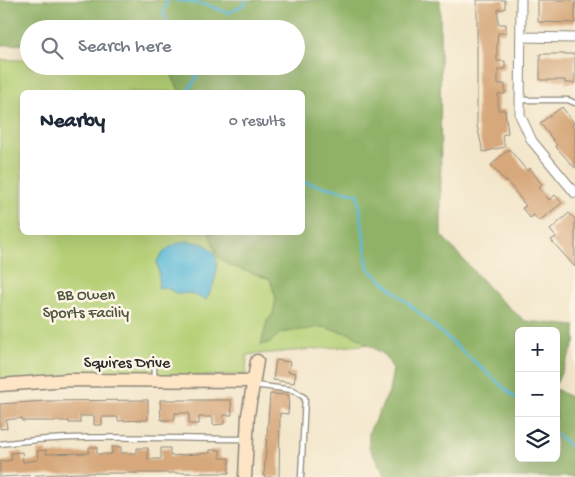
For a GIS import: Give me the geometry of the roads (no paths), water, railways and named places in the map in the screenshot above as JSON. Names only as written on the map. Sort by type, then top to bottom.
[{"type":"street","points":[[521,0],[520,115],[532,141],[575,193]]},
{"type":"street","points":[[521,37],[575,38]]},
{"type":"street","points":[[245,477],[246,439],[257,361]]},
{"type":"street","name":"Squires Drive","points":[[0,385],[68,380],[253,383]]},
{"type":"lane","points":[[519,100],[568,100],[575,103]]},
{"type":"lane","points":[[154,363],[154,380]]},
{"type":"lane","points":[[253,383],[293,390],[305,398],[302,477]]},
{"type":"lane","points":[[0,444],[34,440],[87,438],[246,439]]},
{"type":"water","points":[[187,241],[207,246],[212,250],[217,261],[216,275],[206,300],[189,293],[179,294],[164,287],[158,288],[157,261],[169,248]]},
{"type":"waterway","points":[[167,20],[163,13],[168,0]]},
{"type":"waterway","points":[[175,0],[207,5],[229,13],[246,3],[246,0]]},
{"type":"waterway","points":[[188,90],[197,77],[195,75]]},
{"type":"waterway","points":[[305,183],[358,194],[368,268],[515,397]]},
{"type":"waterway","points":[[560,437],[575,450]]},
{"type":"park label","name":"BB Owen Sports Faciliy","points":[[86,305]]}]
